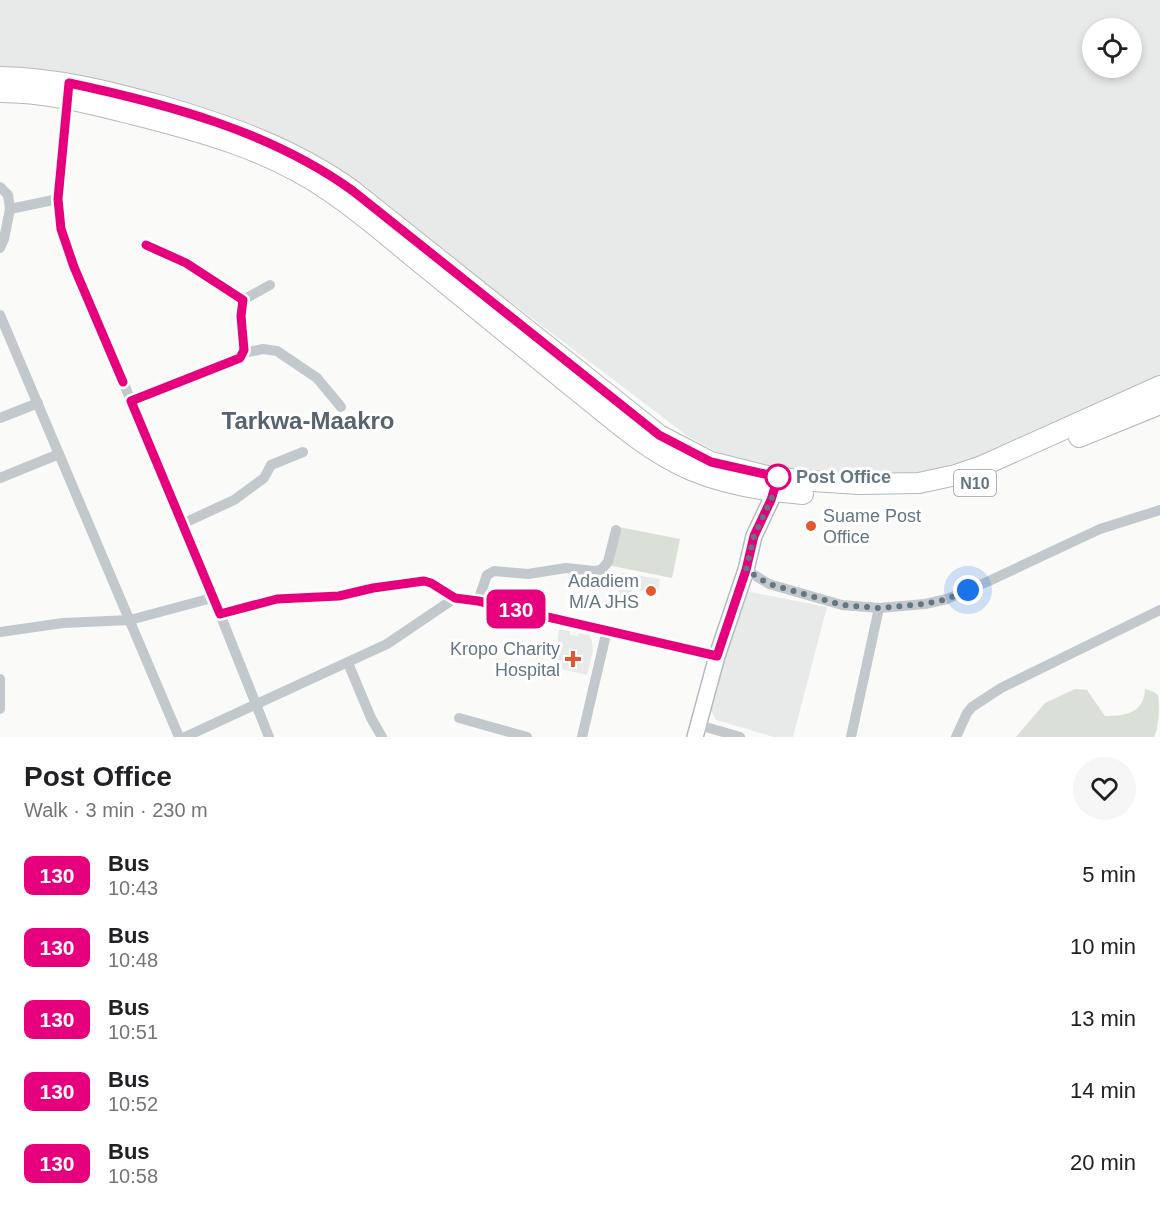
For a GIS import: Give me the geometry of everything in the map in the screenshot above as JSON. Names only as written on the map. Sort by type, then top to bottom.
[{"type":"highway","name":"N10","points":[[0,77],[39,79],[67,90]]},
{"type":"highway","name":"N10","points":[[0,92],[67,90],[139,100],[222,124],[311,163],[353,191],[659,435],[711,462],[776,484],[866,498],[916,496],[956,489],[979,482],[1160,404]]},
{"type":"highway","name":"N10","points":[[776,484],[890,485],[919,483],[956,475],[982,466],[1160,386]]},
{"type":"street","points":[[67,90],[58,199],[63,238],[269,737]]},
{"type":"street","points":[[0,187],[8,195],[10,209],[0,248]]},
{"type":"street","points":[[10,209],[58,199]]},
{"type":"street","points":[[146,245],[186,263],[243,300]]},
{"type":"street","points":[[243,300],[270,285]]},
{"type":"street","points":[[131,401],[240,358],[243,353],[241,316],[243,300]]},
{"type":"street","points":[[0,315],[179,737]]},
{"type":"street","points":[[243,353],[263,349],[277,351],[317,378],[341,407]]},
{"type":"street","points":[[0,418],[38,404]]},
{"type":"street","points":[[182,524],[234,500],[264,478],[271,465],[303,452]]},
{"type":"street","points":[[0,478],[59,454]]},
{"type":"street","points":[[740,737],[697,731],[717,656],[746,570],[754,536],[776,484]]},
{"type":"street","points":[[746,570],[769,584],[842,605],[879,608],[925,604],[947,599],[1100,530],[1160,510]]},
{"type":"street","points":[[478,601],[487,575],[494,571],[528,574],[566,568],[601,570],[608,562],[616,530]]},
{"type":"street","points":[[220,614],[277,599],[339,596],[373,588],[424,581],[455,598],[478,601],[717,656]]},
{"type":"street","points":[[0,632],[63,623],[130,620],[212,598]]},
{"type":"street","points":[[185,737],[387,644],[455,598]]},
{"type":"street","points":[[851,737],[879,608]]},
{"type":"street","points":[[956,737],[972,707],[1002,688],[1160,610]]},
{"type":"street","points":[[582,737],[607,630]]},
{"type":"street","points":[[348,663],[371,718],[382,737]]},
{"type":"street","points":[[0,679],[0,709]]},
{"type":"street","points":[[459,718],[527,737]]},
{"type":"shaded area","points":[[0,0],[1160,0],[1160,379],[986,457],[935,470],[887,476],[803,471],[736,462],[689,437],[475,275],[363,186],[293,143],[171,100],[0,69]]},
{"type":"shaded area","points":[[619,527],[680,539],[672,578],[612,566]]},
{"type":"shaded area","name":"Adadiem M/A JHS","points":[[622,573],[660,579],[658,593],[632,589],[628,607],[616,605]]},
{"type":"shaded area","points":[[745,591],[827,607],[793,737],[774,737],[716,720],[710,709]]},
{"type":"shaded area","name":"Kropo Charity Hospital","points":[[559,629],[570,631],[570,635],[578,636],[579,633],[589,635],[593,650],[587,675],[554,667]]},
{"type":"shaded area","points":[[1075,689],[1087,690],[1105,716],[1132,712],[1141,703],[1145,689],[1155,693],[1158,695],[1159,710],[1154,737],[1016,737],[1045,703]]},
{"type":"bus line","name":"130","points":[[123,382],[74,267],[61,229],[58,199],[69,83],[96,88],[222,124],[285,150],[331,174],[659,435],[711,462],[734,469],[778,477],[775,491],[754,536],[746,570],[717,656],[478,601],[455,598],[428,581],[373,588],[339,596],[277,599],[220,614],[131,401],[240,358],[244,350],[241,316],[243,300],[179,259],[146,245]]},
{"type":"place","name":"Post Office","points":[[778,477]]},
{"type":"place","name":"Suame Post Office","points":[[811,526]]},
{"type":"place","name":"Adadiem M/A JHS","points":[[651,591]]},
{"type":"place","name":"Kropo Charity Hospital","points":[[573,659]]},
{"type":"district","name":"Tarkwa-Maakro","points":[[308,420]]},
{"type":"route","points":[[778,477],[775,491],[754,536],[746,570],[769,584],[842,605],[879,608],[925,604],[947,599],[968,590]]}]
